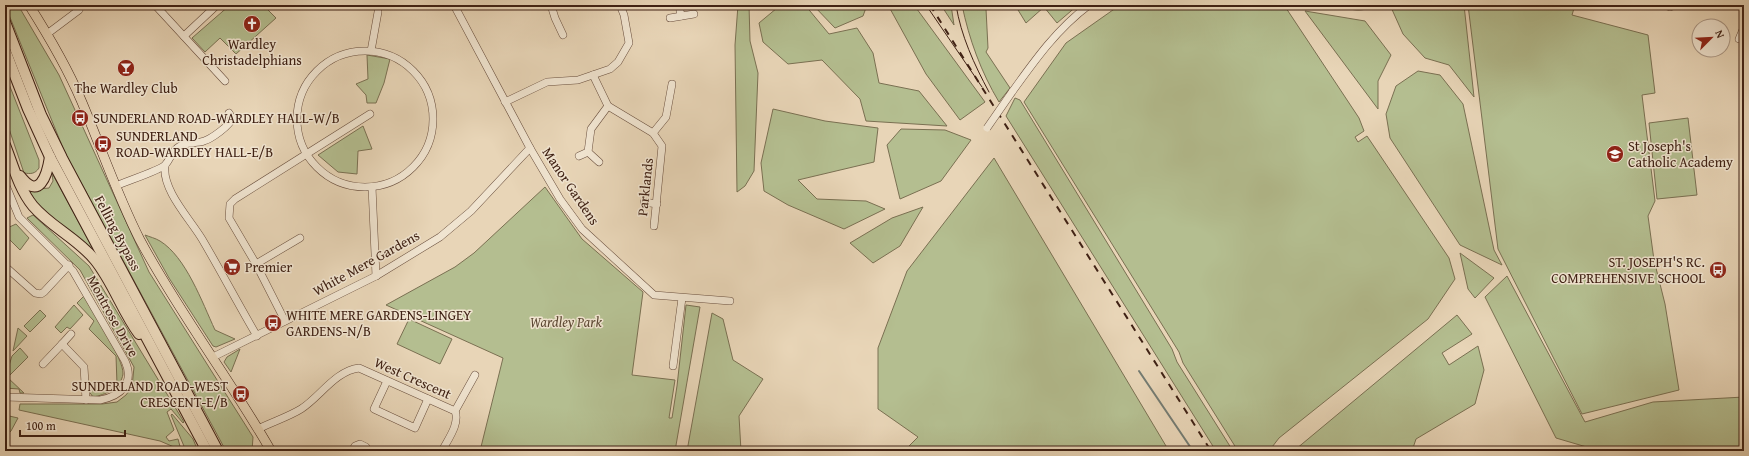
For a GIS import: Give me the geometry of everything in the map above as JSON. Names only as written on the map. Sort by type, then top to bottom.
[{"type":"highway","name":"Felling Bypass","points":[[5,22],[42,115],[62,158],[218,451]]},
{"type":"highway","name":"Felling Bypass","points":[[5,50],[28,109],[50,158],[164,368],[207,451]]},
{"type":"highway","points":[[5,145],[25,193],[33,205],[44,216],[85,248],[102,269],[131,323],[164,368]]},
{"type":"highway","points":[[15,170],[28,184],[37,185],[46,178],[50,158]]},
{"type":"main road","points":[[29,5],[47,34],[81,98],[116,186],[145,249],[271,451]]},
{"type":"street","points":[[155,5],[226,81]]},
{"type":"street","points":[[184,36],[218,5]]},
{"type":"street","name":"Manor Gardens","points":[[454,5],[530,148],[560,199],[582,229],[654,295],[730,301]]},
{"type":"street","points":[[551,5],[563,35]]},
{"type":"street","points":[[505,102],[547,82],[578,80],[610,69],[618,62],[629,43],[624,15],[620,5]]},
{"type":"street","points":[[679,5],[681,16]]},
{"type":"street","points":[[987,128],[1055,35],[1089,5]]},
{"type":"street","points":[[1664,5],[1670,7],[1675,5]]},
{"type":"street","points":[[47,34],[79,10]]},
{"type":"street","points":[[371,51],[378,12]]},
{"type":"street","points":[[670,18],[694,14]]},
{"type":"street","points":[[1739,39],[1744,27]]},
{"type":"street","points":[[353,51],[371,51],[398,59],[416,74],[430,97],[433,118],[429,141],[422,157],[403,176],[380,186],[362,188],[342,184],[322,173],[306,155],[300,143],[296,117],[299,98],[310,77],[331,59],[353,51]]},
{"type":"street","points":[[593,75],[608,106],[653,133],[666,117],[672,84]]},
{"type":"street","points":[[588,152],[591,129],[608,106]]},
{"type":"street","points":[[229,113],[232,118],[230,124],[205,141],[190,142],[180,146],[172,153],[165,166],[166,179],[180,207],[202,238],[257,336]]},
{"type":"street","points":[[285,321],[256,264],[229,218],[230,204],[235,198],[370,114]]},
{"type":"street","name":"Parklands","points":[[653,133],[662,146],[654,226]]},
{"type":"street","name":"White Mere Gardens","points":[[213,357],[376,276],[440,237],[472,211],[530,148]]},
{"type":"street","points":[[579,156],[588,152]]},
{"type":"street","points":[[588,152],[599,162]]},
{"type":"street","points":[[116,186],[165,166]]},
{"type":"street","name":"Montrose Drive","points":[[5,183],[7,194],[19,217],[69,265],[125,361],[129,374],[126,384],[118,394],[100,400],[5,397]]},
{"type":"street","points":[[372,187],[376,276]]},
{"type":"street","points":[[644,202],[657,204]]},
{"type":"street","points":[[256,264],[300,238]]},
{"type":"street","points":[[8,268],[35,293],[38,294],[44,292],[69,265]]},
{"type":"street","points":[[673,366],[682,298]]},
{"type":"street","points":[[43,364],[71,334]]},
{"type":"street","points":[[62,344],[84,367],[86,400]]},
{"type":"street","name":"West Crescent","points":[[258,429],[301,409],[343,374],[352,369],[358,368],[455,411]]},
{"type":"street","name":"West Crescent","points":[[442,451],[456,423],[457,418],[455,411],[475,375]]},
{"type":"street","points":[[387,381],[374,409],[415,428],[428,399]]},
{"type":"street","points":[[352,451],[355,446],[360,444],[366,447],[368,451]]},
{"type":"green space","points":[[5,5],[18,5],[59,75],[149,272],[253,437],[252,451],[226,451],[65,153]]},
{"type":"green space","points":[[230,5],[263,5],[276,18],[236,54],[220,38],[205,52],[192,38]]},
{"type":"green space","points":[[738,5],[749,5],[750,41],[758,73],[754,171],[745,186],[737,192],[735,45]]},
{"type":"green space","points":[[805,5],[829,34],[857,28],[873,53],[879,83],[919,91],[947,126],[866,121],[860,99],[822,60],[788,64],[763,42],[759,23],[777,8]]},
{"type":"green space","points":[[813,5],[867,5],[863,16],[835,28]]},
{"type":"green space","points":[[888,5],[914,5],[985,102],[960,120],[926,74]]},
{"type":"green space","points":[[941,5],[951,5],[954,25]]},
{"type":"green space","points":[[962,5],[992,5],[986,9],[988,48],[986,52],[1010,88],[999,102],[976,55]]},
{"type":"green space","points":[[1015,5],[1078,5],[1057,23],[1044,7],[1026,23]]},
{"type":"green space","points":[[1120,5],[1284,5],[1359,118],[1364,131],[1355,137],[1358,142],[1367,136],[1449,258],[1455,279],[1428,319],[1279,438],[1269,451],[1238,451],[1183,363],[1179,352],[1024,102],[1066,43]]},
{"type":"green space","points":[[1342,5],[1378,5],[1356,10],[1346,8]]},
{"type":"green space","points":[[1390,5],[1464,5],[1474,97],[1449,65],[1425,58],[1403,34]]},
{"type":"green space","name":"St Joseph's Catholic Academy","points":[[1468,5],[1575,5],[1572,15],[1648,35],[1655,93],[1642,95],[1655,201],[1648,216],[1654,260],[1665,304],[1679,390],[1582,414],[1498,249]]},
{"type":"green space","points":[[1305,11],[1365,21],[1391,55],[1378,81],[1378,109]]},
{"type":"green space","points":[[367,55],[390,59],[384,83],[376,103],[367,103],[366,95],[356,84],[368,79]]},
{"type":"green space","points":[[1418,71],[1440,75],[1463,104],[1494,250],[1502,265],[1460,245],[1390,138],[1386,114],[1396,86]]},
{"type":"green space","points":[[5,74],[39,160],[39,168],[33,173],[24,173],[5,117]]},
{"type":"green space","points":[[1015,98],[1020,100],[1172,349],[1177,362],[1233,451],[1216,451],[1006,116]]},
{"type":"green space","points":[[773,109],[825,121],[878,128],[874,162],[798,180],[817,199],[866,201],[885,209],[844,229],[788,205],[764,191],[761,163]]},
{"type":"green space","points":[[1688,118],[1697,195],[1657,199],[1649,123]]},
{"type":"green space","points":[[363,126],[372,149],[358,151],[357,174],[338,172],[318,155]]},
{"type":"green space","points":[[901,129],[945,130],[971,140],[941,181],[900,199],[887,145]]},
{"type":"green space","points":[[994,158],[1169,451],[913,451],[908,447],[918,437],[878,409],[878,348],[907,271]]},
{"type":"green space","points":[[52,173],[98,258],[40,208],[28,190],[49,188],[53,181]]},
{"type":"green space","name":"Wardley Park","points":[[545,187],[582,239],[643,292],[632,375],[675,380],[669,418],[672,418],[677,386],[686,305],[700,307],[675,451],[480,451],[503,358],[386,305],[455,267],[474,253]]},
{"type":"green space","points":[[923,207],[900,246],[873,263],[850,243],[892,218]]},
{"type":"green space","points":[[33,215],[89,266],[184,422],[183,423],[171,409],[167,412],[174,430],[166,437],[169,441],[178,439],[181,450],[160,441],[19,410],[20,404],[102,404],[117,402],[126,395],[132,387],[134,367],[80,270],[27,218]]},
{"type":"green space","points":[[16,224],[29,238],[20,250],[5,235],[5,229]]},
{"type":"green space","points":[[145,235],[160,241],[178,258],[199,294],[215,330],[235,339],[216,347],[213,346],[169,278]]},
{"type":"green space","points":[[1460,253],[1494,278],[1475,298],[1468,289]]},
{"type":"green space","points":[[1507,276],[1585,422],[1653,402],[1744,397],[1744,451],[1590,451],[1590,448],[1556,438],[1485,297]]},
{"type":"green space","points":[[84,296],[113,347],[122,367],[123,374],[122,379],[116,387],[107,393],[93,397],[88,390],[109,390],[117,384],[116,356],[89,329],[94,321],[77,303]]},
{"type":"green space","points":[[74,305],[83,315],[70,329],[67,327],[61,333],[55,327]]},
{"type":"green space","points":[[40,310],[46,316],[30,332],[24,326]]},
{"type":"green space","points":[[712,313],[723,319],[733,360],[763,379],[739,416],[741,451],[687,451]]},
{"type":"green space","points":[[1457,315],[1472,334],[1442,353],[1449,365],[1478,346],[1484,370],[1475,404],[1416,439],[1412,451],[1299,451],[1296,449]]},
{"type":"green space","points":[[409,319],[452,339],[440,364],[397,344]]},
{"type":"green space","points":[[18,328],[27,336],[13,351]]},
{"type":"green space","points":[[20,348],[28,357],[10,375],[7,372],[12,356]]},
{"type":"green space","points":[[240,349],[231,372],[224,362],[227,357]]},
{"type":"green space","points":[[7,377],[24,393],[20,393],[19,389],[5,388]]},
{"type":"green space","points":[[172,414],[193,439],[198,451],[186,451],[171,415]]},
{"type":"green space","points":[[5,415],[18,418],[11,431],[5,437]]},
{"type":"waterway","points":[[1139,371],[1193,451]]},
{"type":"tram line","points":[[926,5],[982,87]]},
{"type":"tram line","points":[[956,5],[961,28],[969,50],[989,92]]},
{"type":"railway","points":[[930,5],[1211,451]]},
{"type":"place","name":"Wardley Christadelphians","points":[[252,24]]},
{"type":"place","name":"The Wardley Club","points":[[126,68]]},
{"type":"place","name":"SUNDERLAND ROAD-WARDLEY HALL-W/B","points":[[80,118]]},
{"type":"place","name":"SUNDERLAND ROAD-WARDLEY HALL-E/B","points":[[103,144]]},
{"type":"place","name":"St Joseph's Catholic Academy","points":[[1615,154]]},
{"type":"place","name":"Premier","points":[[232,267]]},
{"type":"place","name":"ST. JOSEPH'S RC. COMPREHENSIVE SCHOOL","points":[[1718,270]]},
{"type":"place","name":"WHITE MERE GARDENS-LINGEY GARDENS-N/B","points":[[273,323]]},
{"type":"place","name":"SUNDERLAND ROAD-WEST CRESCENT-E/B","points":[[241,394]]}]
